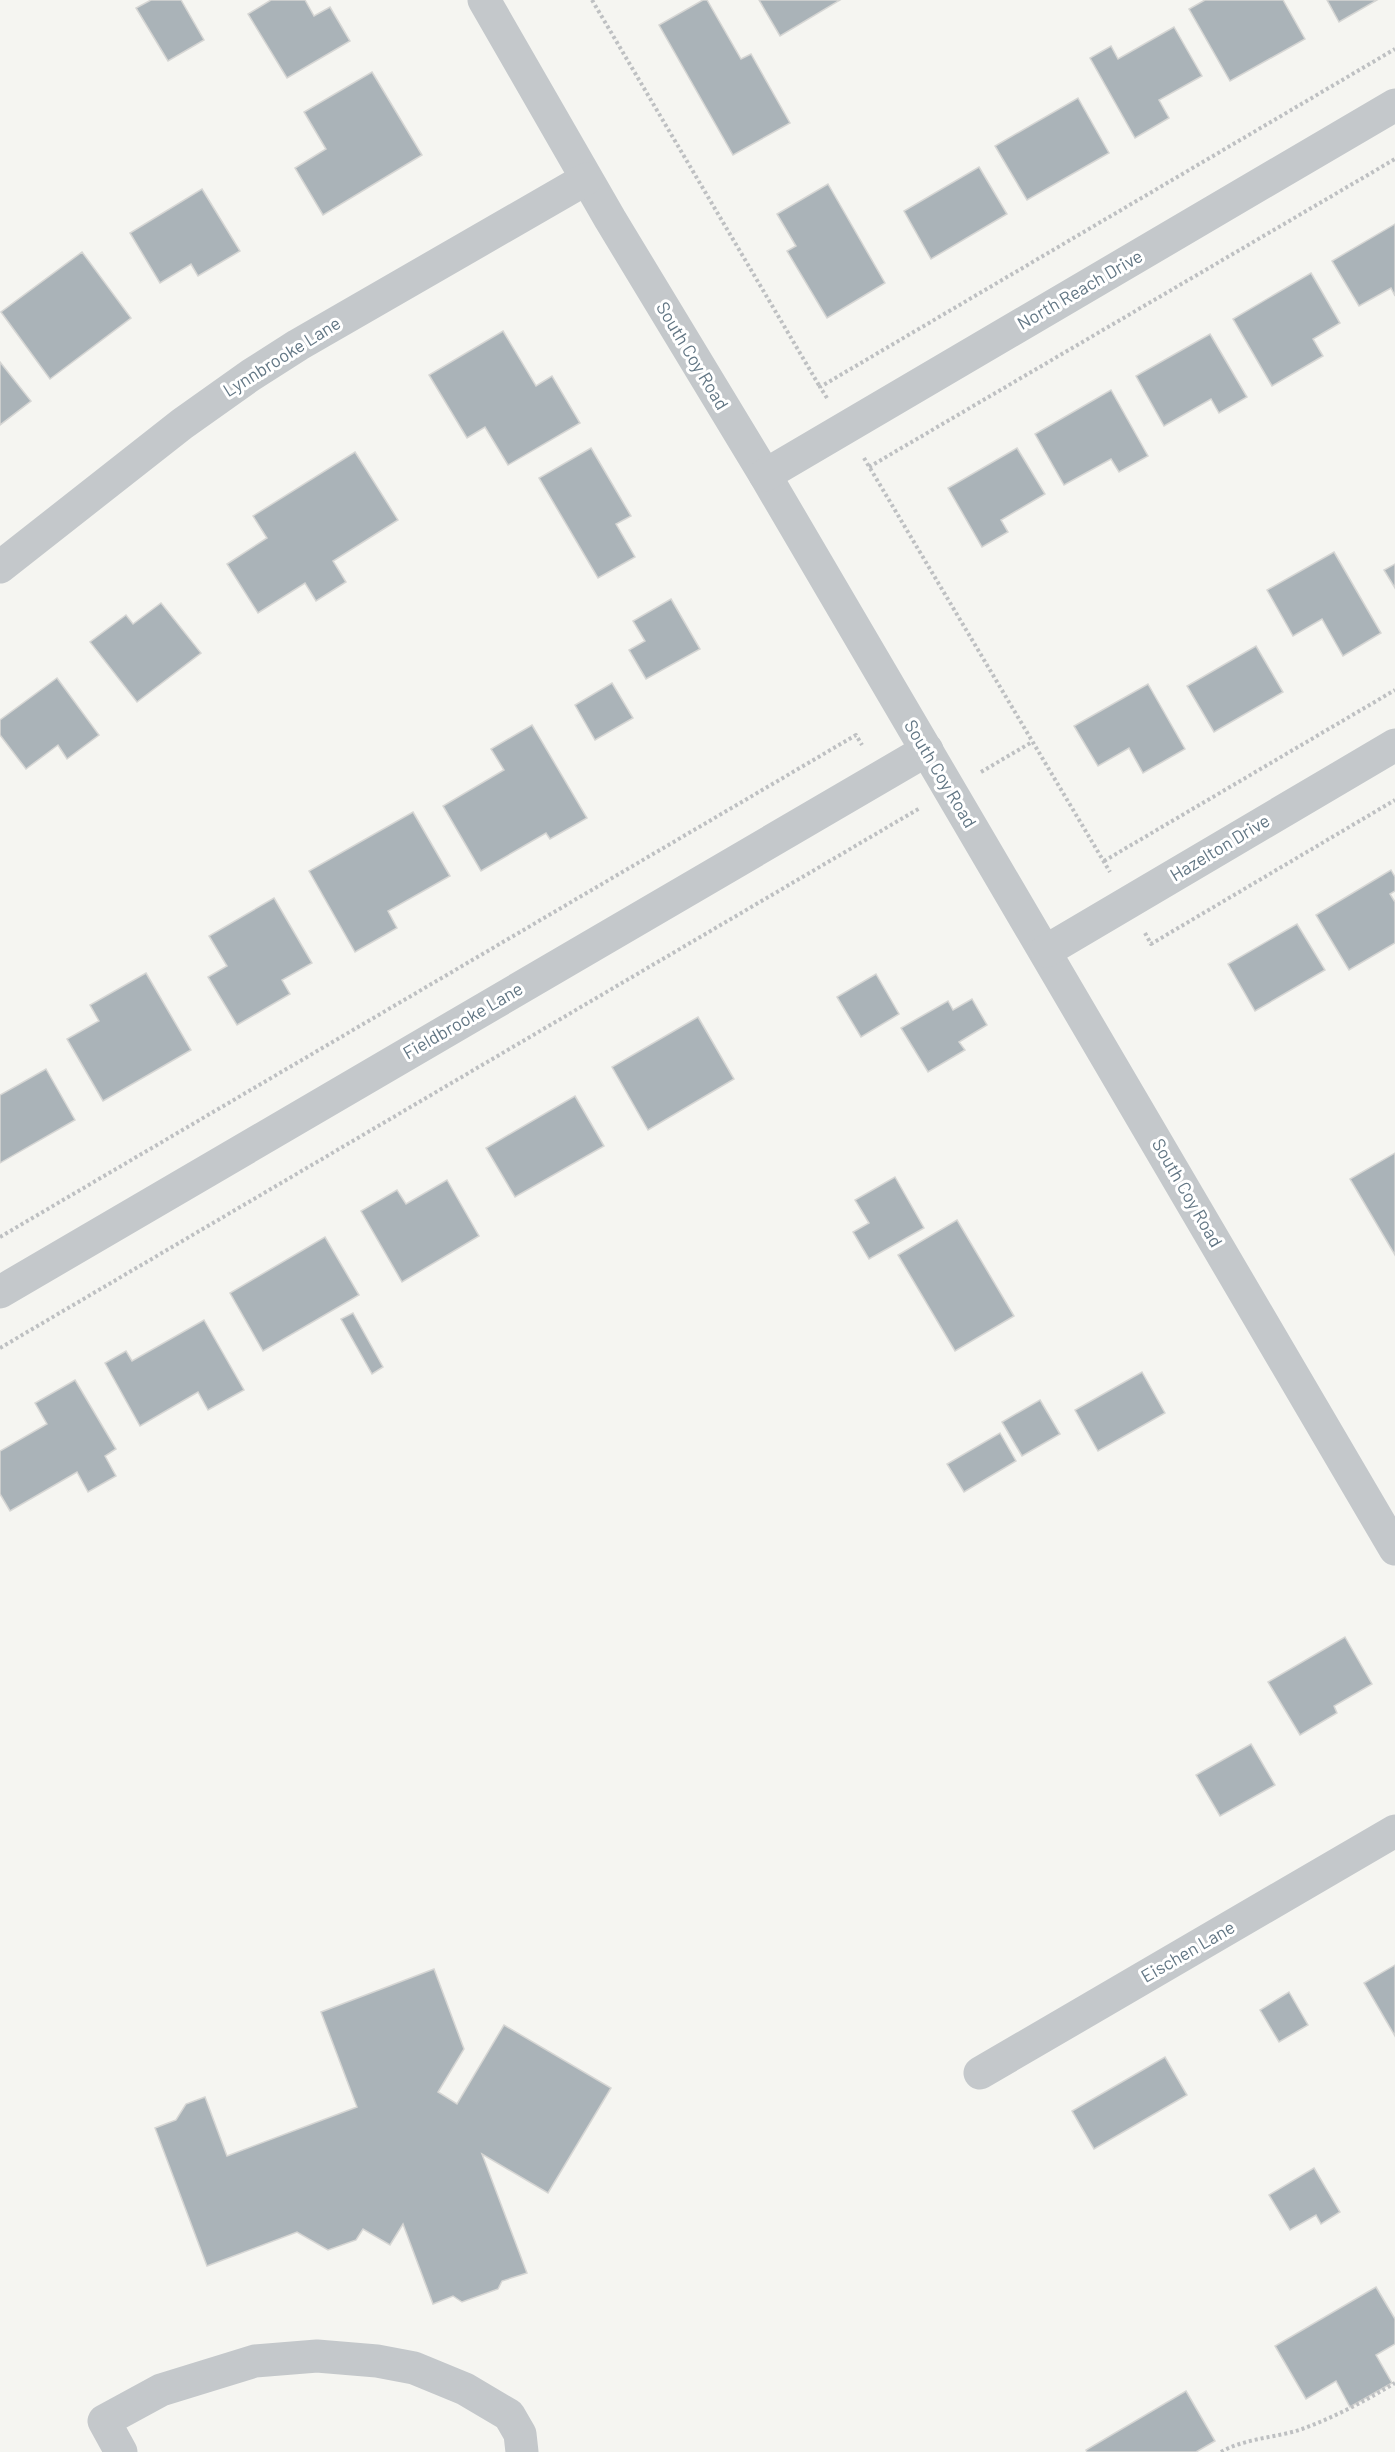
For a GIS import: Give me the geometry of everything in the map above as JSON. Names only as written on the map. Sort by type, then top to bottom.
[{"type":"street","name":"South Coy Road","points":[[490,2],[586,179],[765,475],[1395,1549]]},
{"type":"street","name":"North Reach Drive","points":[[765,475],[1395,105]]},
{"type":"street","name":"Lynnbrooke Lane","points":[[0,567],[182,424],[251,375],[298,345],[586,179]]},
{"type":"street","name":"Hazelton Drive","points":[[1046,951],[1395,745]]},
{"type":"street","name":"Fieldbrooke Lane","points":[[0,1292],[927,750]]},
{"type":"street","name":"Eischen Lane","points":[[980,2073],[1395,1831]]},
{"type":"street","points":[[121,2452],[104,2421],[161,2390],[255,2361],[317,2356],[377,2361],[414,2368],[465,2389],[509,2415],[520,2434],[522,2452]]},
{"type":"path","points":[[592,0],[1032,742]]},
{"type":"path","points":[[820,387],[1395,49]]},
{"type":"path","points":[[869,467],[1395,159]]},
{"type":"path","points":[[1104,861],[1395,690]]},
{"type":"path","points":[[0,1237],[856,735],[905,817],[0,1348]]},
{"type":"path","points":[[1221,2452],[1232,2445],[1301,2429],[1348,2411],[1395,2383]]},
{"type":"building","points":[[151,0],[181,0],[204,40],[168,61],[136,8]]},
{"type":"building","points":[[271,0],[305,0],[314,16],[330,7],[350,41],[287,78],[248,14]]},
{"type":"building","points":[[703,0],[707,0],[741,59],[751,54],[790,123],[733,155],[659,25]]},
{"type":"building","points":[[759,0],[840,0],[780,36]]},
{"type":"building","points":[[1205,0],[1283,0],[1305,39],[1230,81],[1189,9]]},
{"type":"building","points":[[1327,0],[1377,0],[1339,22]]},
{"type":"building","points":[[1174,27],[1202,76],[1159,100],[1169,118],[1135,138],[1090,58],[1111,46],[1118,59]]},
{"type":"building","points":[[372,72],[422,155],[323,215],[295,168],[326,149],[304,112]]},
{"type":"building","points":[[1078,98],[1109,153],[1027,200],[995,146]]},
{"type":"building","points":[[979,167],[1007,214],[931,259],[904,211]]},
{"type":"building","points":[[828,184],[885,283],[827,318],[787,251],[796,246],[777,214]]},
{"type":"building","points":[[202,189],[240,251],[198,276],[191,264],[160,283],[130,233]]},
{"type":"building","points":[[1395,224],[1395,296],[1391,288],[1359,306],[1332,261]]},
{"type":"building","points":[[82,252],[131,318],[50,379],[1,312]]},
{"type":"building","points":[[1311,273],[1340,323],[1313,339],[1323,356],[1272,386],[1233,319]]},
{"type":"building","points":[[503,331],[536,386],[552,376],[580,423],[508,465],[485,427],[467,438],[429,375]]},
{"type":"building","points":[[1210,334],[1247,397],[1219,413],[1211,399],[1164,426],[1136,376]]},
{"type":"building","points":[[0,362],[31,401],[0,425]]},
{"type":"building","points":[[1111,390],[1148,456],[1119,472],[1111,459],[1064,485],[1035,434]]},
{"type":"building","points":[[591,448],[631,516],[616,524],[635,557],[598,578],[539,478]]},
{"type":"building","points":[[1017,448],[1045,494],[1001,520],[1008,532],[982,547],[948,488]]},
{"type":"building","points":[[355,452],[398,520],[333,561],[346,582],[316,601],[305,583],[258,613],[227,564],[267,538],[253,516]]},
{"type":"building","points":[[1334,552],[1381,633],[1343,656],[1322,619],[1293,636],[1267,590]]},
{"type":"building","points":[[1395,564],[1395,588],[1384,570]]},
{"type":"building","points":[[671,599],[700,649],[646,679],[629,650],[645,641],[633,621]]},
{"type":"building","points":[[161,603],[201,653],[137,702],[90,642],[126,615],[133,624]]},
{"type":"building","points":[[1256,646],[1283,692],[1214,732],[1187,686]]},
{"type":"building","points":[[57,678],[99,735],[67,759],[58,745],[26,769],[0,735],[0,720]]},
{"type":"building","points":[[612,683],[633,718],[595,740],[575,705]]},
{"type":"building","points":[[1148,684],[1185,749],[1143,773],[1129,748],[1098,766],[1074,726]]},
{"type":"building","points":[[532,725],[587,818],[550,839],[546,833],[481,871],[443,806],[504,770],[491,749]]},
{"type":"building","points":[[413,812],[450,876],[388,911],[397,928],[355,952],[309,871]]},
{"type":"building","points":[[1391,870],[1395,877],[1395,891],[1390,894],[1395,902],[1395,943],[1349,970],[1316,915]]},
{"type":"building","points":[[274,898],[312,963],[282,980],[290,994],[237,1025],[208,977],[227,966],[209,936]]},
{"type":"building","points":[[1297,924],[1325,970],[1255,1011],[1228,964]]},
{"type":"building","points":[[146,973],[191,1050],[103,1101],[67,1039],[99,1021],[90,1005]]},
{"type":"building","points":[[876,974],[899,1014],[861,1037],[837,997]]},
{"type":"building","points":[[972,999],[987,1025],[959,1042],[965,1050],[928,1072],[901,1028],[948,1001],[953,1010]]},
{"type":"building","points":[[698,1017],[734,1079],[648,1130],[612,1067]]},
{"type":"building","points":[[46,1069],[75,1120],[0,1163],[0,1095]]},
{"type":"building","points":[[575,1096],[604,1146],[515,1197],[486,1148]]},
{"type":"building","points":[[1395,1153],[1395,1255],[1350,1179]]},
{"type":"building","points":[[895,1177],[924,1228],[869,1259],[853,1232],[869,1223],[855,1200]]},
{"type":"building","points":[[447,1180],[479,1236],[402,1282],[361,1211],[397,1190],[406,1204]]},
{"type":"building","points":[[957,1220],[1014,1316],[955,1351],[898,1255]]},
{"type":"building","points":[[325,1237],[359,1295],[263,1351],[230,1293]]},
{"type":"building","points":[[353,1313],[383,1367],[372,1374],[341,1319]]},
{"type":"building","points":[[204,1320],[244,1390],[208,1410],[198,1392],[140,1426],[105,1363],[126,1351],[132,1361]]},
{"type":"building","points":[[1142,1372],[1165,1413],[1098,1451],[1075,1410]]},
{"type":"building","points":[[75,1380],[116,1449],[105,1456],[116,1476],[88,1492],[77,1472],[10,1511],[0,1494],[0,1451],[47,1424],[35,1403]]},
{"type":"building","points":[[1040,1400],[1060,1434],[1022,1456],[1002,1422]]},
{"type":"building","points":[[1000,1433],[1016,1461],[964,1492],[947,1464]]},
{"type":"building","points":[[1345,1637],[1372,1684],[1334,1706],[1337,1713],[1300,1735],[1268,1682]]},
{"type":"building","points":[[1251,1744],[1275,1785],[1220,1816],[1196,1775]]},
{"type":"building","points":[[1395,1965],[1395,2036],[1364,1983]]},
{"type":"building","points":[[434,1969],[464,2049],[438,2092],[457,2104],[504,2025],[611,2088],[548,2193],[482,2154],[527,2273],[502,2281],[498,2289],[462,2302],[453,2296],[433,2304],[403,2224],[390,2245],[363,2229],[356,2240],[328,2250],[297,2232],[207,2266],[155,2128],[176,2120],[186,2104],[205,2097],[227,2156],[357,2107],[321,2012]]},
{"type":"building","points":[[1289,1992],[1308,2025],[1279,2042],[1260,2010]]},
{"type":"building","points":[[1165,2057],[1187,2095],[1094,2149],[1072,2111]]},
{"type":"building","points":[[1314,2168],[1340,2212],[1321,2224],[1316,2215],[1290,2230],[1269,2195]]},
{"type":"building","points":[[1376,2287],[1395,2319],[1395,2344],[1376,2355],[1392,2383],[1350,2407],[1336,2381],[1306,2399],[1275,2346]]},
{"type":"building","points":[[1186,2391],[1215,2441],[1196,2452],[1087,2452],[1086,2450]]}]
